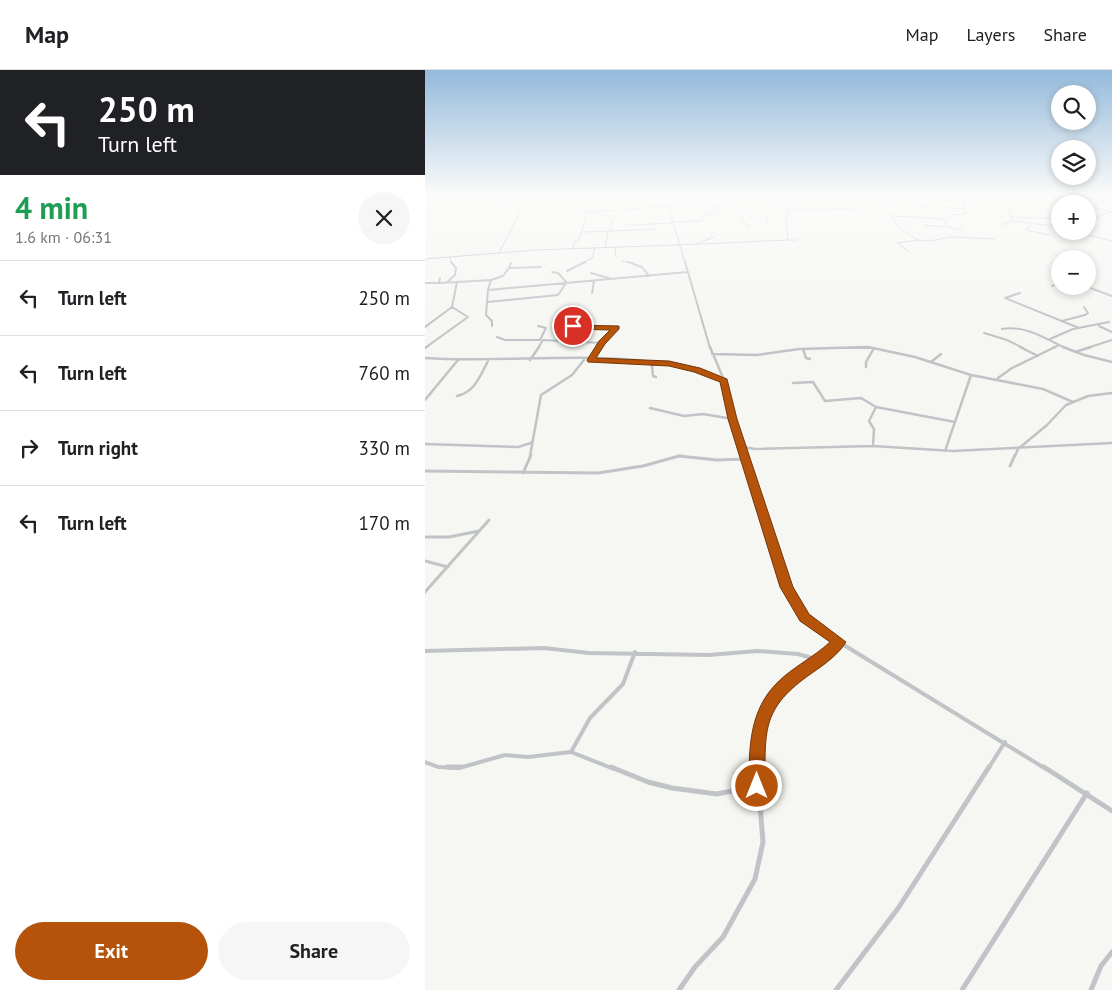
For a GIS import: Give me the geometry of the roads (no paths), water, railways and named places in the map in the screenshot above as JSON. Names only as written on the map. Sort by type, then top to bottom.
[{"type":"street","points":[[498,253],[506,238]]},
{"type":"street","points":[[573,248],[579,238]]},
{"type":"street","points":[[605,247],[607,238]]},
{"type":"street","points":[[677,238],[712,354],[724,380],[733,419],[787,587],[804,617],[839,642],[1005,742],[1087,793],[1112,811]]},
{"type":"street","points":[[692,244],[711,238]]},
{"type":"street","points":[[908,251],[897,242],[950,238]]},
{"type":"street","points":[[974,238],[994,239]]},
{"type":"street","points":[[1099,238],[1112,241]]},
{"type":"street","points":[[425,259],[573,248],[796,240]]},
{"type":"street","points":[[615,246],[616,257]]},
{"type":"street","points":[[567,271],[592,258],[595,248]]},
{"type":"street","points":[[447,282],[449,278],[455,275],[456,268],[451,264],[450,258]]},
{"type":"street","points":[[622,262],[632,261],[647,271],[649,276]]},
{"type":"street","points":[[425,283],[491,280],[503,276],[511,263]]},
{"type":"street","points":[[509,268],[541,267]]},
{"type":"street","points":[[552,272],[558,274],[566,283]]},
{"type":"street","points":[[488,290],[687,272]]},
{"type":"street","points":[[591,273],[614,279]]},
{"type":"street","points":[[439,283],[440,278]]},
{"type":"street","points":[[491,280],[488,290],[486,315],[492,321],[492,326]]},
{"type":"street","points":[[592,293],[594,281]]},
{"type":"street","points":[[425,327],[452,307],[457,282]]},
{"type":"street","points":[[487,302],[558,295],[566,283]]},
{"type":"street","points":[[1096,290],[1112,296]]},
{"type":"street","points":[[1019,293],[1005,298],[1079,328]]},
{"type":"street","points":[[425,348],[469,317],[452,307]]},
{"type":"street","points":[[1061,321],[1085,315],[1088,313],[1084,307]]},
{"type":"street","points":[[1049,339],[1079,328],[1098,326],[1109,322]]},
{"type":"street","points":[[530,360],[546,328],[538,326]]},
{"type":"street","points":[[573,326],[617,328],[602,343],[591,360]]},
{"type":"street","points":[[1098,326],[1112,332]]},
{"type":"street","points":[[1003,329],[1017,328],[1049,339],[1074,352],[1112,362]]},
{"type":"street","points":[[985,333],[1007,340],[1039,356]]},
{"type":"street","points":[[497,337],[505,340],[602,343]]},
{"type":"street","points":[[1074,352],[1112,340]]},
{"type":"street","points":[[998,378],[1012,368],[1059,345]]},
{"type":"street","points":[[712,354],[757,355],[803,349],[874,348],[971,374],[998,378],[1043,389],[1073,402]]},
{"type":"street","points":[[866,367],[866,362],[874,348]]},
{"type":"street","points":[[803,349],[806,358],[810,359]]},
{"type":"street","points":[[931,362],[941,354]]},
{"type":"street","points":[[425,358],[488,361],[591,360],[657,362],[697,370],[724,380]]},
{"type":"street","points":[[425,400],[458,360]]},
{"type":"street","points":[[523,473],[533,450],[531,443],[541,395],[558,387],[581,367],[584,360]]},
{"type":"street","points":[[457,396],[466,394],[477,383],[488,361]]},
{"type":"street","points":[[656,378],[653,376],[652,370],[657,362]]},
{"type":"street","points":[[945,451],[971,374]]},
{"type":"street","points":[[793,383],[813,382],[825,402],[861,398],[876,407],[955,422]]},
{"type":"street","points":[[1010,466],[1018,449],[1047,425],[1066,405],[1089,396],[1112,393]]},
{"type":"street","points":[[873,446],[874,430],[869,421],[876,407]]},
{"type":"street","points":[[650,408],[683,416],[703,414],[733,419]]},
{"type":"street","points":[[425,444],[518,447],[531,443]]},
{"type":"street","points":[[743,448],[873,446],[945,451],[1112,443]]},
{"type":"street","points":[[745,453],[755,449]]},
{"type":"street","points":[[425,471],[598,473],[643,466],[679,456],[717,460],[747,459]]},
{"type":"street","points":[[425,592],[489,520]]},
{"type":"street","points":[[425,537],[449,537],[480,530]]},
{"type":"street","points":[[425,561],[448,567]]},
{"type":"street","points":[[679,990],[695,967],[723,937],[755,879],[763,842],[757,786],[759,733],[769,705],[784,685],[819,660],[839,642]]},
{"type":"street","points":[[425,651],[514,648],[589,653],[635,652],[709,655],[775,652],[798,654],[819,660]]},
{"type":"street","points":[[571,752],[591,717],[625,683],[635,652]]},
{"type":"street","points":[[836,990],[899,907],[1005,742]]},
{"type":"street","points":[[425,762],[438,767],[459,768],[505,755],[528,757],[571,752],[649,782],[672,788],[717,794],[757,786]]},
{"type":"street","points":[[962,990],[1087,793]]},
{"type":"street","points":[[1091,990],[1101,966],[1112,952]]}]
